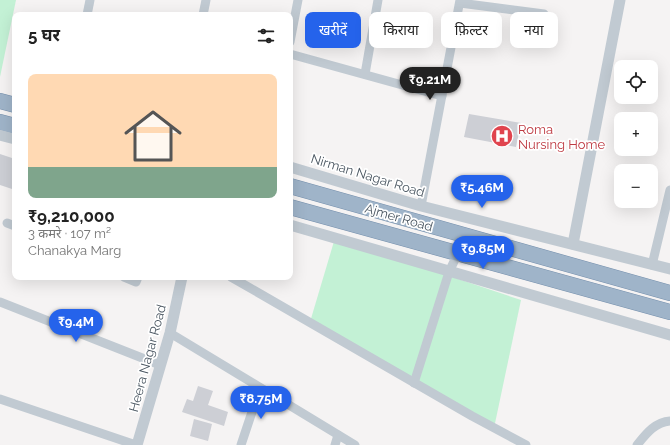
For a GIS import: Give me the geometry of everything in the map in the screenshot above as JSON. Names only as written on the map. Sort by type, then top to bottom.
[{"type":"highway","points":[[0,101],[12,104]]},
{"type":"highway","points":[[0,122],[12,125]]},
{"type":"highway","name":"Ajmer Road","points":[[293,187],[670,293]]},
{"type":"highway","name":"Ajmer Road","points":[[293,208],[670,312]]},
{"type":"street","points":[[88,12],[90,0]]},
{"type":"street","points":[[204,12],[206,0]]},
{"type":"street","points":[[293,26],[298,0]]},
{"type":"street","points":[[365,74],[378,0]]},
{"type":"street","points":[[573,244],[620,0]]},
{"type":"street","points":[[421,206],[460,1],[531,12]]},
{"type":"street","points":[[293,55],[442,96]]},
{"type":"street","points":[[0,135],[12,138]]},
{"type":"street","name":"Nirman Nagar Road","points":[[293,168],[421,206],[670,269]]},
{"type":"street","points":[[652,265],[670,190]]},
{"type":"street","points":[[293,226],[670,336]]},
{"type":"street","points":[[414,383],[449,272],[458,253]]},
{"type":"street","name":"Heera Nagar Road","points":[[136,445],[170,333],[181,280]]},
{"type":"street","points":[[236,280],[414,383],[526,445]]},
{"type":"street","points":[[0,302],[160,365]]},
{"type":"street","points":[[170,333],[355,445]]},
{"type":"street","points":[[241,445],[260,388]]},
{"type":"street","points":[[0,399],[136,445]]},
{"type":"street","points":[[637,445],[647,433],[666,421]]},
{"type":"street","points":[[335,445],[338,435]]},
{"type":"green space","points":[[0,0],[16,0],[14,12],[12,12],[12,19],[0,77]]},
{"type":"green space","points":[[335,238],[521,300],[494,428],[310,322]]},
{"type":"building","points":[[469,114],[521,123],[516,147],[464,137]]},
{"type":"building","points":[[0,154],[12,158],[12,189],[0,185]]},
{"type":"building","points":[[198,386],[213,391],[208,405],[228,412],[224,426],[182,412],[187,399],[193,401]]},
{"type":"building","points":[[194,419],[212,424],[208,441],[190,436]]},
{"type":"place","name":"Roma Nursing Home","points":[[502,136]]}]
